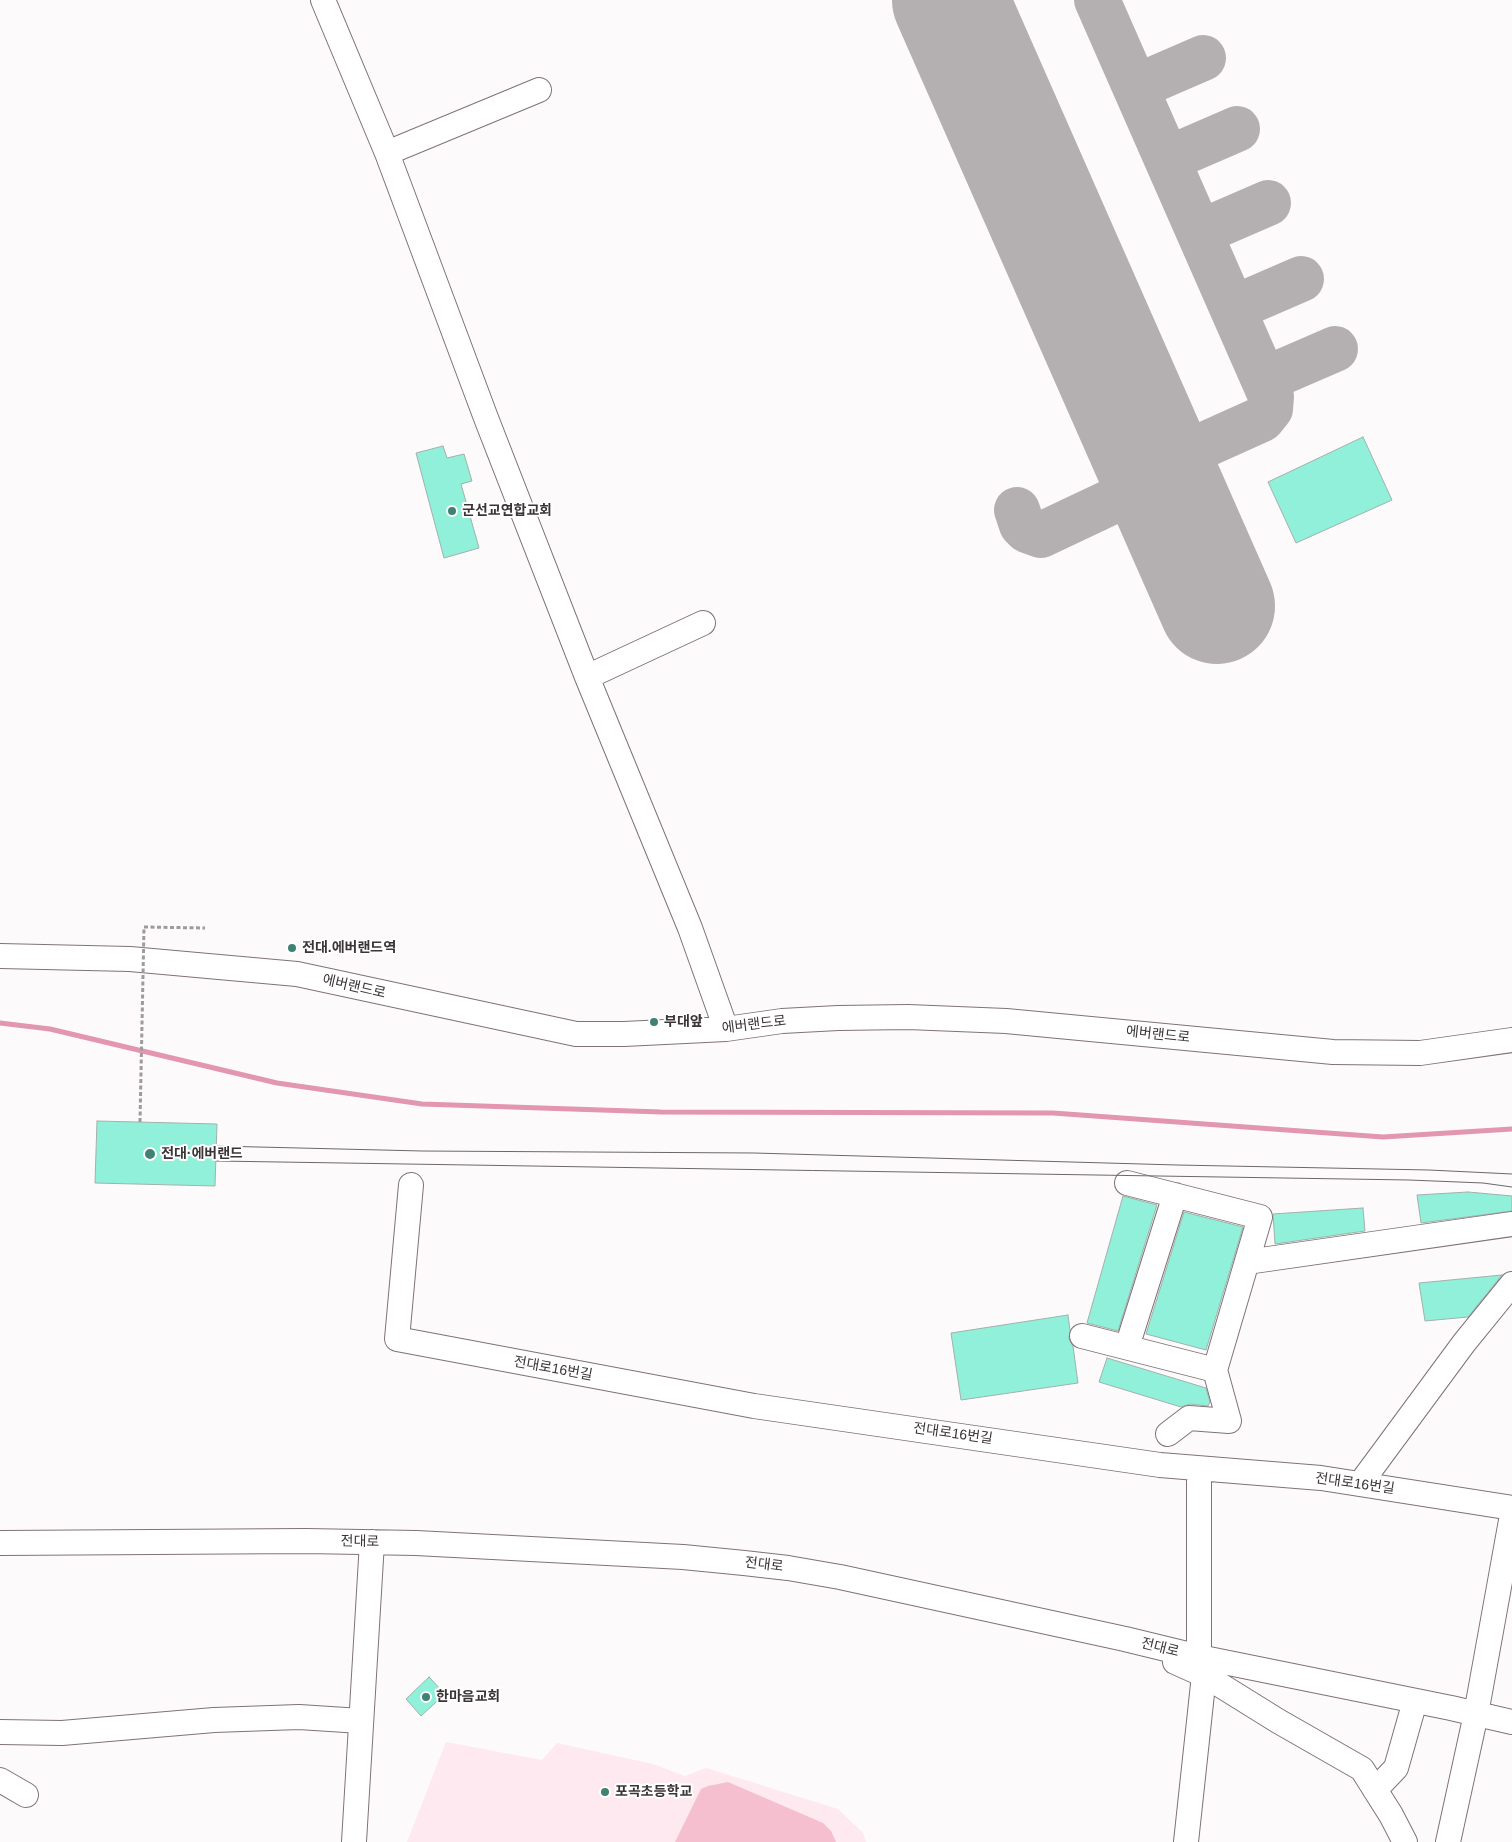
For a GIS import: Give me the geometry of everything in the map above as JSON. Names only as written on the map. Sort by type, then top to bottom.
[{"type":"street","points":[[323,0],[387,153],[486,418],[587,677],[690,928],[726,1029]]},
{"type":"street","points":[[387,153],[540,90]]},
{"type":"street","points":[[587,677],[704,623]]},
{"type":"street","name":"에버랜드로","points":[[0,956],[130,959],[298,974],[576,1034],[624,1034],[726,1029],[782,1021],[908,1017],[1006,1020],[1333,1052],[1420,1053],[1512,1040]]},
{"type":"street","points":[[1127,1183],[1260,1217],[1215,1370],[1229,1421],[1189,1418],[1168,1434]]},
{"type":"street","name":"전대로16번길","points":[[411,1185],[397,1339],[754,1406],[1150,1464],[1321,1478],[1512,1508]]},
{"type":"street","points":[[1127,1347],[1175,1195]]},
{"type":"street","points":[[1247,1262],[1512,1224]]},
{"type":"street","points":[[1360,1484],[1464,1343],[1512,1284]]},
{"type":"street","points":[[1082,1336],[1215,1370]]},
{"type":"street","points":[[1186,1842],[1201,1666],[1199,1469]]},
{"type":"street","points":[[1448,1842],[1476,1714],[1512,1515]]},
{"type":"street","points":[[354,1842],[372,1542]]},
{"type":"street","name":"전대로","points":[[0,1543],[416,1543],[683,1557],[788,1568],[840,1577],[1126,1639],[1201,1666],[1415,1701],[1512,1722]]},
{"type":"street","points":[[1201,1666],[1278,1721],[1362,1769],[1405,1842]]},
{"type":"street","points":[[1375,1790],[1396,1768],[1415,1701]]},
{"type":"street","points":[[0,1732],[62,1733],[214,1720],[299,1717],[361,1721]]},
{"type":"street","points":[[0,1780],[26,1795]]},
{"type":"path","points":[[140,1122],[144,927],[205,928]]},
{"type":"shaded area","name":"포곡초등학교","points":[[446,1742],[542,1760],[557,1743],[653,1764],[685,1776],[706,1768],[838,1809],[863,1833],[866,1842],[407,1842]]},
{"type":"shaded area","points":[[728,1782],[823,1823],[831,1831],[836,1842],[675,1842],[701,1789]]},
{"type":"building","points":[[1363,437],[1392,500],[1296,543],[1268,482]]},
{"type":"building","points":[[443,446],[447,458],[464,454],[472,481],[461,484],[479,548],[444,558],[416,453]]},
{"type":"building","points":[[97,1121],[217,1124],[215,1186],[95,1183]]},
{"type":"building","points":[[1468,1192],[1512,1196],[1512,1211],[1421,1223],[1417,1195]]},
{"type":"building","points":[[1123,1196],[1157,1205],[1118,1331],[1087,1323]]},
{"type":"building","points":[[1363,1208],[1365,1231],[1275,1244],[1273,1214]]},
{"type":"building","points":[[1184,1212],[1243,1227],[1206,1350],[1146,1334]]},
{"type":"building","points":[[1502,1275],[1468,1317],[1425,1321],[1419,1283]]},
{"type":"building","points":[[1068,1315],[1069,1339],[1073,1346],[1078,1383],[961,1400],[951,1333]]},
{"type":"building","points":[[1107,1358],[1206,1388],[1210,1402],[1208,1406],[1190,1404],[1181,1407],[1099,1382]]},
{"type":"building","points":[[429,1677],[445,1694],[421,1716],[406,1699]]},
{"type":"waterway","points":[[0,1023],[50,1029],[277,1083],[422,1104],[661,1112],[1053,1113],[1383,1137],[1512,1129]]},
{"type":"taxiway","points":[[1097,0],[1271,396],[1270,409],[1262,419],[1182,455]]},
{"type":"taxiway","points":[[1136,87],[1203,58]]},
{"type":"taxiway","points":[[1170,158],[1237,129]]},
{"type":"taxiway","points":[[1201,232],[1268,203]]},
{"type":"taxiway","points":[[1234,308],[1301,279]]},
{"type":"taxiway","points":[[1268,378],[1335,349]]},
{"type":"taxiway","points":[[1017,510],[1022,525],[1027,530],[1041,535],[1134,491]]},
{"type":"runway","points":[[950,0],[1217,606]]},
{"type":"tram line","points":[[217,1146],[422,1151],[754,1153],[1429,1170],[1512,1174]]},
{"type":"tram line","points":[[216,1161],[1409,1180],[1483,1183],[1512,1187]]},
{"type":"place","name":"군선교연합교회","points":[[452,511]]},
{"type":"place","name":"전대.에버랜드역","points":[[292,948]]},
{"type":"place","name":"부대앞","points":[[654,1022]]},
{"type":"place","name":"전대·에버랜드","points":[[150,1154]]},
{"type":"place","name":"한마음교회","points":[[426,1697]]},
{"type":"place","name":"포곡초등학교","points":[[605,1792]]}]
